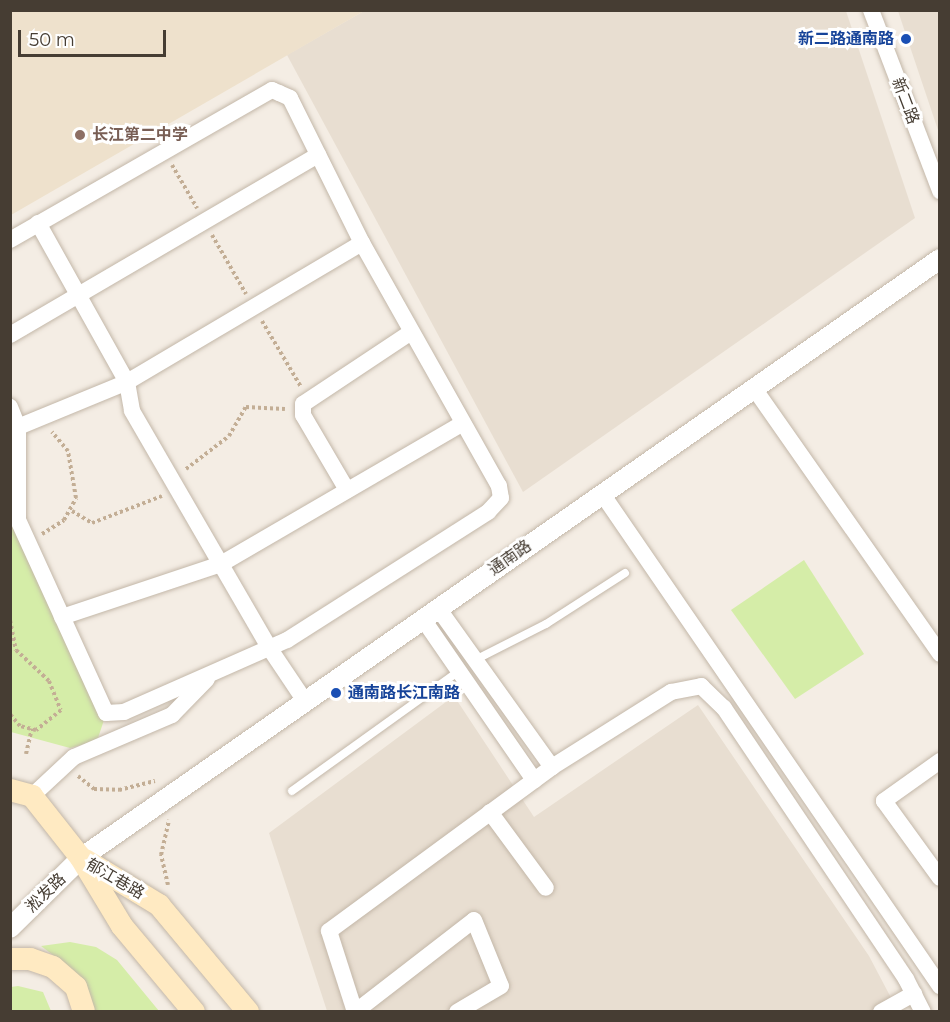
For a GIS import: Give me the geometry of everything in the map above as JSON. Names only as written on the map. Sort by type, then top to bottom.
[{"type":"main road","points":[[10,790],[32,796],[81,858]]},
{"type":"main road","name":"郁江巷路","points":[[81,858],[122,926],[194,1011]]},
{"type":"main road","name":"郁江巷路","points":[[81,858],[159,905],[248,1011]]},
{"type":"main road","points":[[10,959],[30,959],[53,968],[76,987],[84,1011]]},
{"type":"street","name":"新二路","points":[[871,10],[939,191]]},
{"type":"street","points":[[10,240],[272,90],[290,98],[362,243],[410,333],[499,486],[501,498],[488,512],[287,640],[268,646],[124,712],[106,714],[18,520],[18,427],[10,407]]},
{"type":"street","points":[[10,335],[318,155]]},
{"type":"street","points":[[38,223],[127,382],[132,411],[268,646],[305,701]]},
{"type":"street","points":[[18,427],[127,382],[362,243]]},
{"type":"street","name":"通南路","points":[[81,858],[430,614],[756,391],[939,259]]},
{"type":"street","points":[[347,490],[305,404],[410,333]]},
{"type":"street","points":[[756,391],[939,654]]},
{"type":"street","points":[[62,617],[221,564],[462,424]]},
{"type":"street","points":[[603,495],[939,986]]},
{"type":"street","points":[[430,614],[475,660],[552,767]]},
{"type":"street","points":[[430,614],[459,671],[534,780]]},
{"type":"street","points":[[32,796],[74,757],[172,715],[214,672]]},
{"type":"street","points":[[457,1011],[501,986],[474,920],[355,1011],[328,931],[552,767],[671,692],[701,686],[724,708],[914,993],[923,1011]]},
{"type":"street","points":[[939,761],[884,801],[939,878]]},
{"type":"street","points":[[490,812],[546,888]]},
{"type":"street","name":"淞发路","points":[[10,928],[81,858]]},
{"type":"street","points":[[881,1011],[914,993]]},
{"type":"lane","points":[[475,660],[546,624],[625,573]]},
{"type":"lane","points":[[292,791],[459,671]]},
{"type":"path","points":[[72,511],[92,523],[170,493],[188,467],[229,436],[246,407],[305,404],[254,307],[164,151]]},
{"type":"path","points":[[29,543],[72,511],[76,483],[68,451],[40,418]]},
{"type":"path","points":[[10,620],[16,650],[49,681],[61,710],[50,722],[32,729],[21,726],[10,714]]},
{"type":"path","points":[[26,754],[32,729]]},
{"type":"path","points":[[171,893],[161,855],[163,834],[172,815]]},
{"type":"shaded area","name":"长江第二中学","points":[[11,10],[364,10],[364,11],[11,215]]},
{"type":"shaded area","points":[[364,11],[846,11],[915,218],[523,492],[287,55]]},
{"type":"shaded area","points":[[898,11],[939,11],[939,133]]},
{"type":"shaded area","points":[[454,696],[534,817],[698,705],[869,956],[898,1011],[327,1011],[269,833]]},
{"type":"green space","points":[[10,519],[104,720],[97,741],[70,748],[11,732]]},
{"type":"green space","points":[[804,560],[864,654],[795,699],[731,610]]},
{"type":"green space","points":[[70,942],[96,947],[117,960],[159,1011],[90,1011],[65,964],[41,946]]},
{"type":"green space","points":[[18,986],[43,992],[51,1011],[11,1011],[11,987]]},
{"type":"place","name":"新二路通南路","points":[[906,39]]},
{"type":"place","name":"长江第二中学","points":[[80,135]]},
{"type":"place","name":"通南路长江南路","points":[[336,693]]}]
